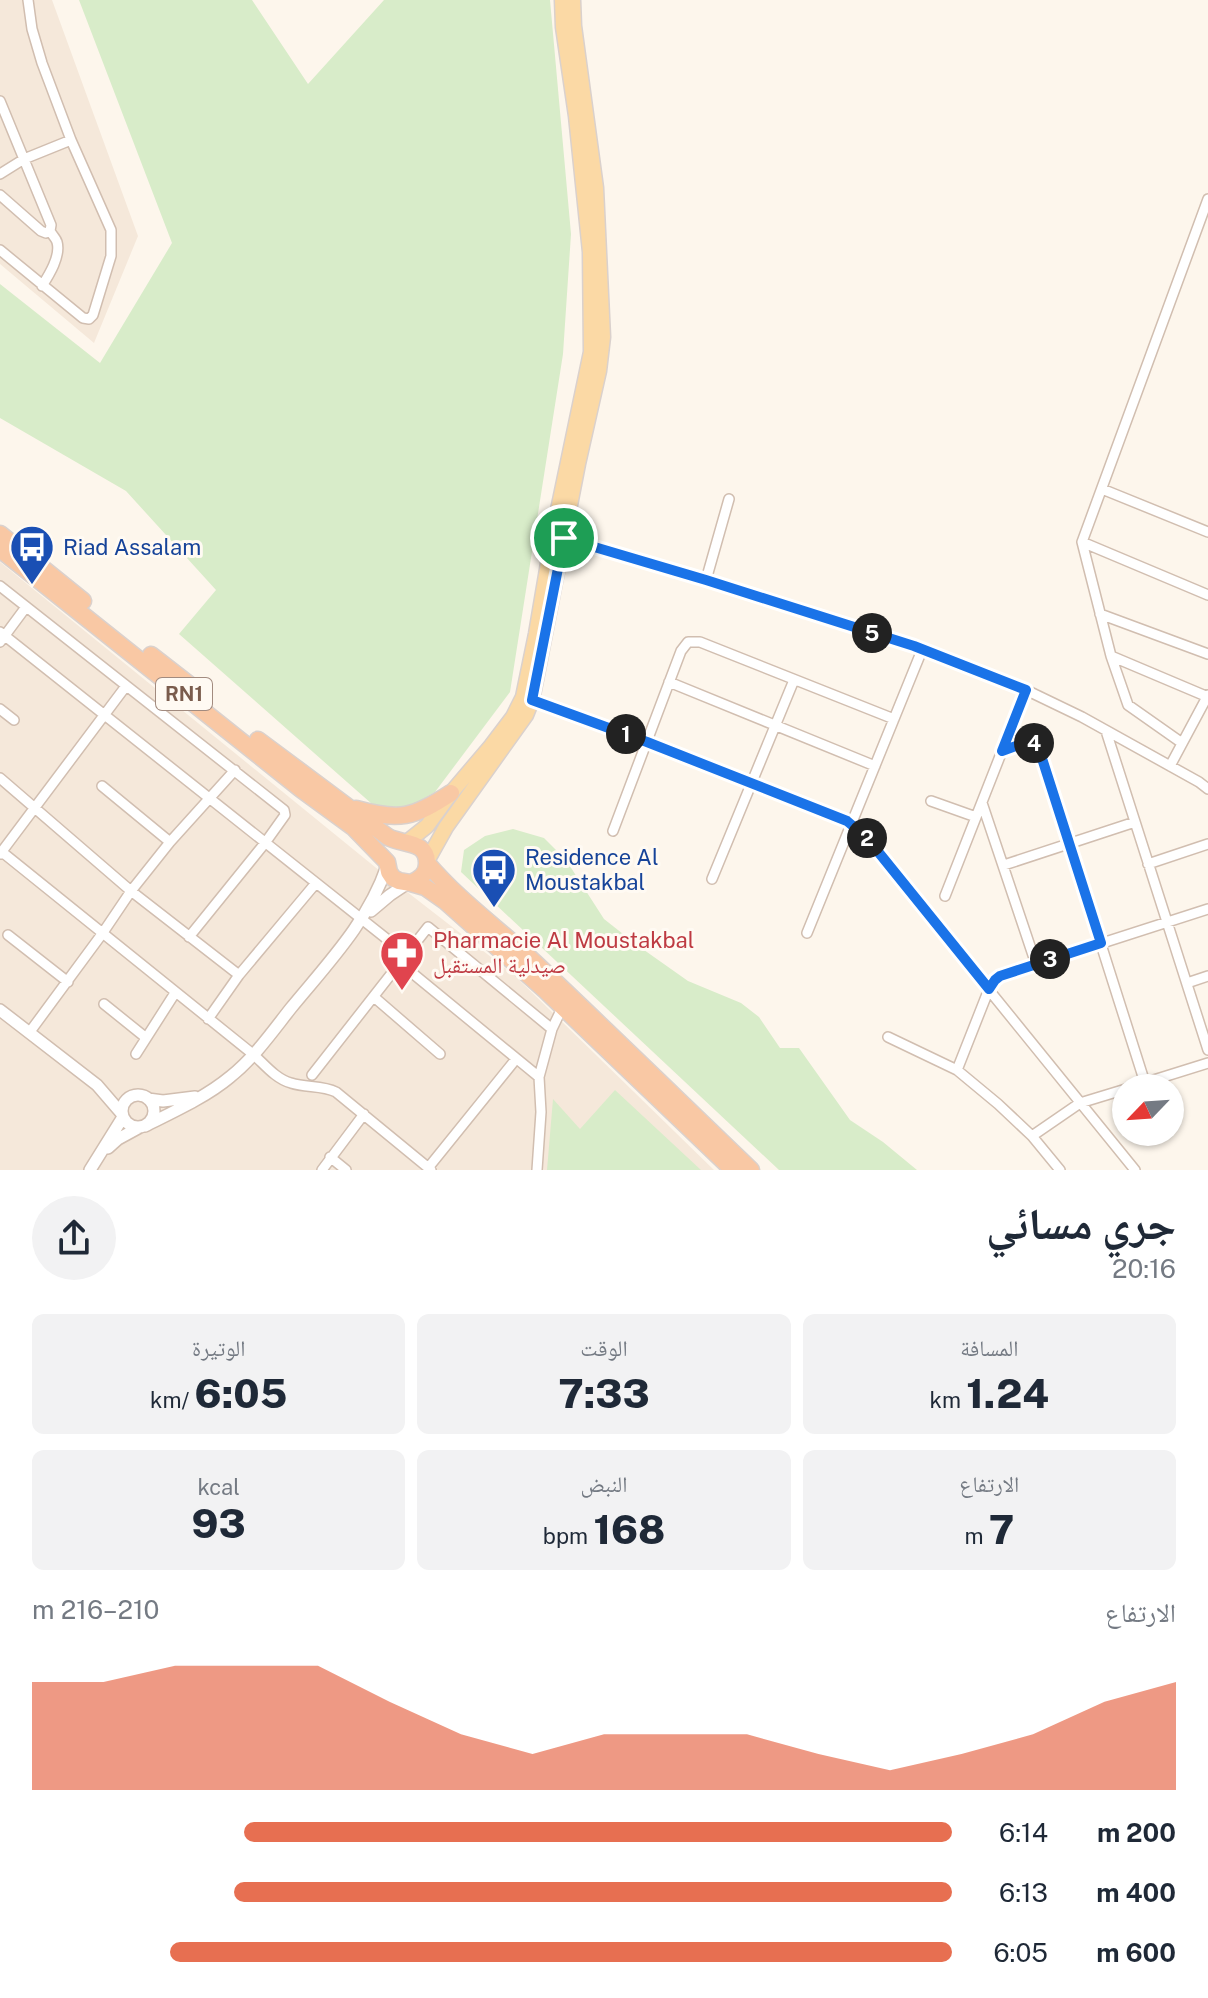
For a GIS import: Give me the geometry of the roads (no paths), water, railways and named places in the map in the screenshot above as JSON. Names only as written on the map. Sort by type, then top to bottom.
[{"type":"highway","name":"RN1","points":[[0,534],[244,729],[388,837],[420,847],[427,862],[452,890],[507,937],[566,1002],[733,1170]]},
{"type":"highway","name":"RN1","points":[[0,549],[353,827],[387,864],[393,878],[425,887],[445,901],[622,1045],[751,1170]]},
{"type":"highway","points":[[348,806],[380,816],[403,816],[417,813],[451,793]]},
{"type":"highway","points":[[387,864],[390,852],[406,842]]},
{"type":"highway","points":[[410,883],[422,876],[427,862]]},
{"type":"main road","points":[[406,842],[427,826],[513,717],[523,697],[591,352],[590,252],[562,0]]},
{"type":"main road","points":[[427,862],[446,827],[517,727],[532,700],[599,371],[603,337],[596,188],[573,0]]},
{"type":"street","points":[[0,250],[83,318],[89,319],[93,315],[111,256],[111,230],[71,140],[39,52],[28,0]]},
{"type":"street","points":[[0,101],[57,242],[57,253],[42,286]]},
{"type":"street","points":[[0,174],[24,159],[71,140]]},
{"type":"street","points":[[0,195],[41,231],[50,231]]},
{"type":"street","points":[[1182,743],[1128,705],[1111,656],[1082,542],[1208,199]]},
{"type":"street","points":[[1102,489],[1208,532]]},
{"type":"street","points":[[706,580],[729,499]]},
{"type":"street","points":[[564,538],[922,650],[1026,690],[1208,789]]},
{"type":"street","points":[[1082,542],[1208,595]]},
{"type":"street","points":[[0,586],[235,770],[285,813],[265,843],[189,937]]},
{"type":"street","points":[[26,607],[2,637],[362,920],[539,1077]]},
{"type":"street","points":[[1100,614],[1208,654]]},
{"type":"street","points":[[613,831],[684,645],[694,640],[894,719]]},
{"type":"street","points":[[807,933],[922,650]]},
{"type":"street","points":[[1111,656],[1208,696],[1170,766]]},
{"type":"street","points":[[712,879],[794,680]]},
{"type":"street","points":[[669,682],[875,766]]},
{"type":"street","points":[[126,686],[1,853],[281,1079],[336,1092],[430,1169],[516,1059]]},
{"type":"street","points":[[945,896],[1026,690]]},
{"type":"street","points":[[532,700],[851,823],[867,838],[1135,1170]]},
{"type":"street","points":[[0,709],[14,720]]},
{"type":"street","points":[[1106,731],[1208,1050]]},
{"type":"street","points":[[1002,751],[1027,742],[1038,746],[1142,1074]]},
{"type":"street","points":[[29,1033],[131,891],[235,770]]},
{"type":"street","points":[[0,778],[131,891],[239,975]]},
{"type":"street","points":[[102,786],[170,842]]},
{"type":"street","points":[[931,801],[976,817]]},
{"type":"street","points":[[982,803],[1036,964]]},
{"type":"street","points":[[1004,865],[1135,822]]},
{"type":"street","points":[[1148,864],[1208,844]]},
{"type":"street","points":[[0,1010],[97,1085],[130,1125],[142,1126],[175,1112],[230,1078],[254,1055],[362,920],[380,888],[387,864]]},
{"type":"street","points":[[208,1019],[239,975],[316,883]]},
{"type":"street","points":[[362,920],[390,895],[410,883]]},
{"type":"street","points":[[957,1070],[989,989],[1000,976],[1208,909]]},
{"type":"street","points":[[312,1075],[428,927],[552,1029]]},
{"type":"street","points":[[8,935],[68,982]]},
{"type":"street","points":[[1187,983],[1208,976]]},
{"type":"street","points":[[136,1054],[175,993]]},
{"type":"street","points":[[374,997],[440,1054]]},
{"type":"street","points":[[537,1170],[541,1112],[539,1077],[552,1029],[566,1002]]},
{"type":"street","points":[[104,1004],[145,1037]]},
{"type":"street","points":[[888,1037],[957,1070],[1032,1136],[1060,1170]]},
{"type":"street","points":[[1173,1074],[1208,1063]]},
{"type":"street","points":[[97,1085],[120,1095],[163,1101],[199,1097]]},
{"type":"street","points":[[1032,1136],[1080,1103],[1112,1093]]},
{"type":"street","points":[[90,1170],[123,1116],[123,1105],[133,1096]]},
{"type":"street","points":[[102,1153],[118,1139],[149,1123],[153,1114],[148,1099]]},
{"type":"street","points":[[322,1170],[364,1114]]},
{"type":"street","points":[[330,1157],[346,1170]]},
{"type":"place","name":"Riad Assalam","points":[[32,586]]},
{"type":"place","name":"Residence Al Moustakbal","points":[[494,909]]},
{"type":"place","name":"Pharmacie Al Moustakbal صيدلية المستقبل","points":[[402,992]]}]
